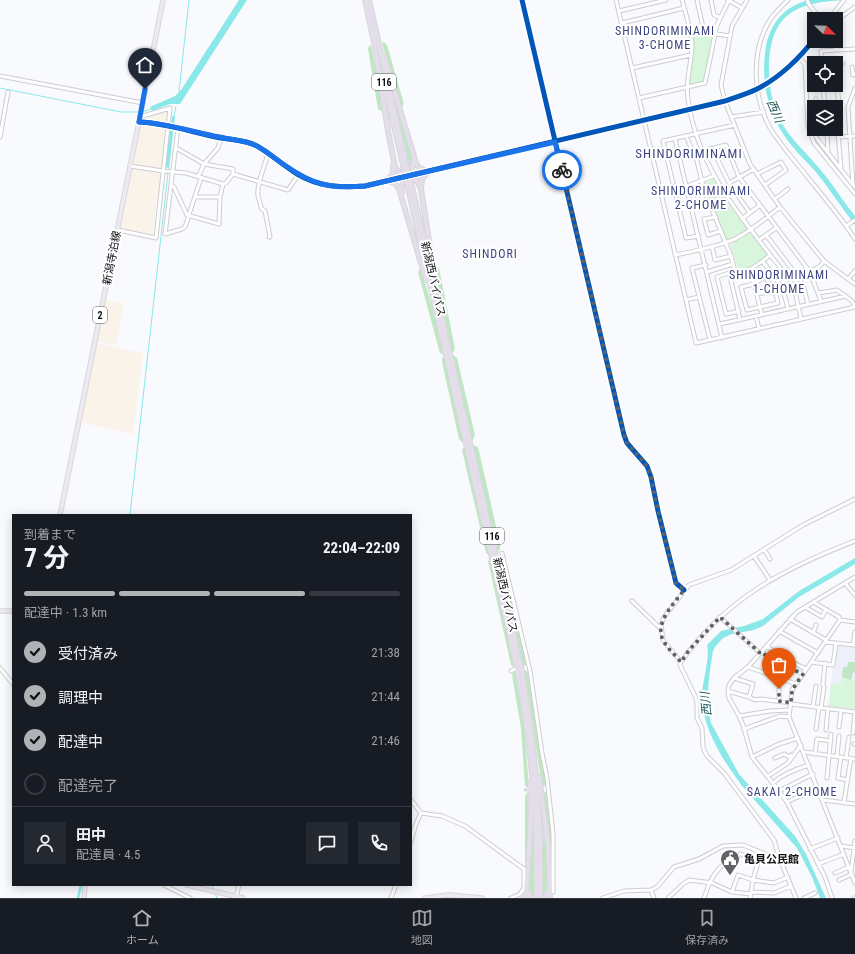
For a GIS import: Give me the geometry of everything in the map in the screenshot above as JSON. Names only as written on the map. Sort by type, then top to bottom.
[{"type":"highway","name":"116","points":[[364,0],[375,35]]},
{"type":"highway","name":"116","points":[[369,0],[375,35]]},
{"type":"highway","points":[[375,35],[417,166],[421,169],[429,171],[422,179],[421,190],[438,308]]},
{"type":"highway","points":[[375,35],[392,158],[392,174],[386,181]]},
{"type":"highway","name":"新潟西バイパス","points":[[375,35],[511,636],[532,753],[539,886]]},
{"type":"highway","points":[[404,206],[401,190],[403,182],[414,164],[411,144]]},
{"type":"highway","points":[[392,158],[396,170],[417,181],[421,190]]},
{"type":"highway","points":[[386,181],[393,182],[397,186],[438,308]]},
{"type":"highway","points":[[523,898],[526,894],[527,886],[531,814],[532,753]]},
{"type":"highway","points":[[532,753],[539,775],[548,846],[551,891],[550,898]]},
{"type":"highway","points":[[527,886],[531,898]]},
{"type":"highway","name":"116","points":[[536,898],[539,886]]},
{"type":"highway","name":"116","points":[[539,886],[540,898]]},
{"type":"highway","points":[[544,898],[551,891]]},
{"type":"main road","name":"新潟寺泊線","points":[[60,514],[163,0]]},
{"type":"main road","points":[[0,611],[12,611]]},
{"type":"main road","points":[[84,898],[86,886]]},
{"type":"main road","points":[[191,886],[243,898]]},
{"type":"main road","points":[[425,898],[449,895],[482,898]]},
{"type":"street","points":[[522,0],[624,435],[627,443],[647,466],[651,477],[659,517],[676,583],[684,590]]},
{"type":"street","points":[[616,0],[696,344],[855,307],[852,301],[837,290],[819,293]]},
{"type":"street","points":[[619,11],[666,0]]},
{"type":"street","points":[[682,0],[692,45],[687,87],[690,110],[702,151],[714,176],[742,219],[794,287],[801,319]]},
{"type":"street","points":[[697,0],[704,32]]},
{"type":"street","points":[[711,0],[714,15],[719,17]]},
{"type":"street","points":[[639,98],[705,83],[719,17],[729,0],[742,8]]},
{"type":"street","points":[[747,0],[734,22],[721,84],[725,101],[734,125],[754,169],[780,207],[824,261],[855,284]]},
{"type":"street","points":[[788,0],[774,14],[764,31],[757,60],[758,88],[764,112],[769,127],[783,147],[855,239]]},
{"type":"street","points":[[807,0],[815,12]]},
{"type":"street","points":[[834,12],[843,1]]},
{"type":"street","points":[[843,16],[855,7]]},
{"type":"street","points":[[622,23],[684,8]]},
{"type":"street","points":[[690,33],[704,32],[730,36]]},
{"type":"street","points":[[139,122],[169,126],[221,138],[244,141],[257,146],[298,175],[327,186],[344,188],[365,186],[725,101],[758,88],[771,80],[788,67],[807,47]]},
{"type":"street","points":[[821,56],[821,51],[855,49]]},
{"type":"street","points":[[632,68],[691,55]]},
{"type":"street","points":[[798,57],[805,64],[808,126],[810,136],[814,144],[855,194]]},
{"type":"street","points":[[852,67],[853,74],[855,74]]},
{"type":"street","points":[[0,76],[142,105]]},
{"type":"street","points":[[854,186],[848,107],[855,88]]},
{"type":"street","points":[[0,137],[8,92]]},
{"type":"street","points":[[118,230],[156,238],[170,108],[140,115]]},
{"type":"street","points":[[732,117],[764,112]]},
{"type":"street","points":[[699,236],[686,238],[663,142],[734,125]]},
{"type":"street","points":[[177,128],[165,234],[186,227],[204,164],[218,148],[221,138]]},
{"type":"street","points":[[686,136],[697,161],[704,190],[731,256],[736,275]]},
{"type":"street","points":[[815,136],[854,186]]},
{"type":"street","points":[[827,136],[828,154]]},
{"type":"street","points":[[841,169],[838,137],[855,136]]},
{"type":"street","points":[[675,138],[720,324],[722,338]]},
{"type":"street","points":[[702,151],[726,144],[739,178],[810,272],[821,301]]},
{"type":"street","points":[[712,148],[729,183],[750,213]]},
{"type":"street","points":[[175,149],[178,149],[204,164],[232,169],[233,174]]},
{"type":"street","points":[[268,154],[260,181],[258,197],[261,201],[262,208],[266,211],[269,237]]},
{"type":"street","points":[[757,174],[781,162],[786,170],[765,185]]},
{"type":"street","points":[[130,166],[186,173],[223,184]]},
{"type":"street","points":[[729,183],[754,169]]},
{"type":"street","points":[[233,174],[288,190],[298,175]]},
{"type":"street","points":[[171,185],[174,187],[187,215],[219,224],[220,197],[223,184],[226,183],[233,174]]},
{"type":"street","points":[[661,191],[687,186],[714,176]]},
{"type":"street","points":[[704,190],[696,191],[699,205],[709,203]]},
{"type":"street","points":[[775,199],[788,190]]},
{"type":"street","points":[[195,197],[220,197]]},
{"type":"street","points":[[742,219],[760,205]]},
{"type":"street","points":[[675,255],[712,247],[743,234],[780,207]]},
{"type":"street","points":[[716,217],[704,219],[708,234],[721,231]]},
{"type":"street","points":[[846,226],[855,220]]},
{"type":"street","points":[[759,240],[776,228]]},
{"type":"street","points":[[766,235],[798,277],[808,304]]},
{"type":"street","points":[[712,247],[715,260],[731,256]]},
{"type":"street","points":[[738,311],[726,314],[717,277],[729,273],[730,276],[736,275],[748,271],[763,262],[770,255]]},
{"type":"street","points":[[798,277],[819,267],[824,261]]},
{"type":"street","points":[[763,262],[780,284],[788,309]]},
{"type":"street","points":[[707,272],[733,264]]},
{"type":"street","points":[[706,265],[692,268],[710,340]]},
{"type":"street","points":[[748,271],[754,284],[762,315]]},
{"type":"street","points":[[848,279],[855,271]]},
{"type":"street","points":[[730,276],[740,320]]},
{"type":"street","points":[[765,277],[774,291],[778,303],[747,310],[741,287],[754,284],[765,277]]},
{"type":"street","points":[[757,294],[774,291]]},
{"type":"street","points":[[720,324],[846,296]]},
{"type":"street","points":[[686,300],[699,297]]},
{"type":"street","points":[[756,316],[758,329]]},
{"type":"street","points":[[681,662],[663,640],[661,625],[664,617],[689,585],[731,570],[803,525],[853,500],[855,504]]},
{"type":"street","points":[[796,898],[779,857],[774,840],[724,773],[704,750],[702,728],[698,718],[697,703],[680,666],[689,650],[731,607],[770,580],[816,556],[855,541]]},
{"type":"street","points":[[764,550],[770,559]]},
{"type":"street","points":[[502,552],[519,621],[526,666],[530,671],[548,788],[552,833],[551,891]]},
{"type":"street","points":[[754,556],[770,580]]},
{"type":"street","points":[[832,898],[818,864],[786,802],[768,776],[752,758],[744,729],[729,698],[728,690],[729,685],[734,678],[748,667],[797,612],[855,577]]},
{"type":"street","points":[[845,583],[855,595]]},
{"type":"street","points":[[632,601],[661,629]]},
{"type":"street","points":[[813,602],[839,617],[840,620],[855,622]]},
{"type":"street","points":[[805,607],[822,617],[826,609]]},
{"type":"street","points":[[720,617],[760,652],[780,664],[803,674]]},
{"type":"street","points":[[790,619],[826,641],[854,645],[855,632]]},
{"type":"street","points":[[840,620],[792,690],[789,717],[855,883]]},
{"type":"street","points":[[813,633],[816,625]]},
{"type":"street","points":[[779,631],[818,653]]},
{"type":"street","points":[[811,662],[833,665],[836,643]]},
{"type":"street","points":[[766,646],[786,659],[806,669]]},
{"type":"street","points":[[816,729],[825,664]]},
{"type":"street","points":[[748,667],[796,684]]},
{"type":"street","points":[[0,668],[12,683]]},
{"type":"street","points":[[511,671],[515,669]]},
{"type":"street","points":[[734,678],[753,684],[749,697]]},
{"type":"street","points":[[813,707],[816,686]]},
{"type":"street","points":[[779,689],[779,701]]},
{"type":"street","points":[[728,690],[755,700],[761,698],[813,707],[855,712],[852,733]]},
{"type":"street","points":[[826,730],[828,708]]},
{"type":"street","points":[[739,716],[770,710],[790,710]]},
{"type":"street","points":[[839,727],[841,710]]},
{"type":"street","points":[[744,729],[780,716],[789,717]]},
{"type":"street","points":[[827,778],[831,734]]},
{"type":"street","points":[[836,756],[839,736]]},
{"type":"street","points":[[846,758],[849,737]]},
{"type":"street","points":[[752,758],[779,744],[798,738]]},
{"type":"street","points":[[815,754],[817,739],[831,740]]},
{"type":"street","points":[[775,758],[784,754],[790,757],[801,745]]},
{"type":"street","points":[[768,776],[788,763],[801,745]]},
{"type":"street","points":[[804,752],[853,758],[846,783],[844,802]]},
{"type":"street","points":[[841,757],[838,778],[848,780]]},
{"type":"street","points":[[773,783],[796,769],[808,764]]},
{"type":"street","points":[[779,791],[812,774]]},
{"type":"street","points":[[544,789],[548,788]]},
{"type":"street","points":[[786,802],[800,796],[820,793]]},
{"type":"street","points":[[823,800],[855,804]]},
{"type":"street","points":[[412,801],[421,813],[442,816],[465,826],[524,869],[523,890],[518,895],[511,898]]},
{"type":"street","points":[[412,839],[421,813]]},
{"type":"street","points":[[810,849],[838,838]]},
{"type":"street","points":[[851,874],[855,841]]},
{"type":"street","points":[[603,898],[624,891],[651,890],[657,887],[674,867],[699,859],[720,847],[740,845],[770,856],[779,857]]},
{"type":"street","points":[[841,846],[855,848]]},
{"type":"street","points":[[751,895],[753,880],[762,852]]},
{"type":"street","points":[[740,854],[759,860]]},
{"type":"street","points":[[818,864],[844,854]]},
{"type":"street","points":[[704,898],[712,877],[725,863]]},
{"type":"street","points":[[835,873],[849,867]]},
{"type":"street","points":[[844,884],[841,879],[851,874]]},
{"type":"street","points":[[734,898],[738,875],[753,880],[774,883],[788,877]]},
{"type":"street","points":[[668,898],[688,881],[710,884],[734,892],[751,895],[773,893],[791,886]]},
{"type":"street","points":[[166,886],[190,898]]},
{"type":"street","points":[[236,897],[239,886]]},
{"type":"street","points":[[391,898],[396,886]]},
{"type":"street","points":[[651,890],[654,898]]},
{"type":"street","points":[[773,893],[776,898]]},
{"type":"street","points":[[804,898],[815,893]]},
{"type":"shaded area","points":[[168,110],[159,203],[156,205],[153,236],[121,228],[143,117]]},
{"type":"shaded area","points":[[105,300],[124,303],[116,345],[96,341]]},
{"type":"shaded area","points":[[96,343],[143,353],[133,434],[80,422]]},
{"type":"shaded area","points":[[837,645],[855,647],[855,710],[828,707]]},
{"type":"green space","points":[[705,33],[714,35],[705,82],[688,85],[692,35]]},
{"type":"green space","points":[[384,42],[387,45],[404,104],[402,107],[382,43]]},
{"type":"green space","points":[[371,45],[383,111],[378,109],[368,49]]},
{"type":"green space","points":[[390,83],[413,161],[410,170]]},
{"type":"green space","points":[[713,179],[730,206],[747,228],[746,231],[727,240],[705,183]]},
{"type":"green space","points":[[749,233],[767,254],[766,257],[750,269],[739,272],[730,244],[743,238]]},
{"type":"green space","points":[[434,266],[439,268],[455,349],[452,353]]},
{"type":"green space","points":[[420,269],[435,317],[444,355],[440,353],[439,350],[418,272]]},
{"type":"green space","points":[[453,355],[457,358],[475,435],[473,440],[472,440]]},
{"type":"green space","points":[[444,357],[464,442],[459,439],[442,362],[442,358]]},
{"type":"green space","points":[[473,445],[478,447],[500,544],[498,553]]},
{"type":"green space","points":[[464,447],[489,555],[486,553],[462,450]]},
{"type":"green space","points":[[498,555],[503,558],[527,661],[526,665],[523,666]]},
{"type":"green space","points":[[490,558],[515,668],[511,665],[488,561]]},
{"type":"green space","points":[[848,662],[855,662],[855,671],[851,680],[842,677],[843,667],[847,667]]},
{"type":"green space","points":[[524,670],[529,673],[546,783],[545,786],[542,787]]},
{"type":"green space","points":[[514,672],[524,724],[529,788],[525,786],[521,728],[512,675]]},
{"type":"green space","points":[[842,679],[855,681],[855,709],[829,706],[831,683],[841,684]]},
{"type":"green space","points":[[543,791],[547,793],[550,816],[552,883],[551,854]]},
{"type":"green space","points":[[529,792],[530,819],[525,888],[525,797]]},
{"type":"green space","points":[[541,800],[548,860],[547,890],[542,898],[543,847]]},
{"type":"green space","points":[[533,811],[534,898],[529,890],[528,883]]},
{"type":"water","points":[[239,0],[247,0],[180,104],[170,104],[152,111],[150,107],[175,96],[181,90]]},
{"type":"water","name":"西川","points":[[809,0],[847,0],[812,4],[795,10],[782,21],[772,42],[770,55],[769,69],[772,96],[775,108],[783,125],[824,174],[855,216],[855,225],[820,177],[784,135],[772,111],[765,86],[764,60],[766,46],[768,37],[775,22],[793,6]]},
{"type":"water","points":[[172,116],[175,116],[169,169],[165,166]]},
{"type":"water","name":"西川","points":[[855,558],[855,564],[799,597],[763,626],[754,630],[732,634],[723,638],[713,651],[709,678],[708,705],[711,723],[739,774],[795,836],[806,854],[826,898],[820,898],[812,877],[797,848],[742,786],[714,743],[705,719],[702,694],[707,662],[707,645],[721,631],[744,626],[763,619],[799,591]]},
{"type":"waterway","points":[[179,92],[189,0]]},
{"type":"waterway","points":[[0,88],[121,112],[139,112]]},
{"type":"waterway","points":[[174,116],[176,106]]},
{"type":"waterway","points":[[142,112],[151,109]]},
{"type":"waterway","points":[[130,514],[168,173]]},
{"type":"waterway","points":[[78,898],[81,886]]},
{"type":"waterway","points":[[212,886],[214,890]]},
{"type":"waterway","points":[[215,893],[217,898]]},
{"type":"tunnel","points":[[524,790],[532,789]]},
{"type":"cycle path","points":[[522,0],[624,435],[627,443],[647,466],[651,477],[676,583],[684,590]]},
{"type":"cycle path","points":[[139,122],[160,124],[211,136],[248,142],[262,149],[297,174],[314,182],[339,187],[365,186],[725,101],[753,91],[773,79],[796,60],[807,47]]},
{"type":"way so far","points":[[562,170],[606,364],[624,435],[627,443],[647,466],[651,477],[676,583],[684,590],[664,617],[661,625],[663,640],[681,662],[689,650],[720,617],[760,653],[761,652],[775,662],[803,674],[792,690],[791,703],[779,701],[779,689]]},
{"type":"place","name":"亀貝公民館","points":[[730,876]]},
{"type":"district","name":"SHINDORIMINAMI 3-CHOME","points":[[665,38]]},
{"type":"district","name":"SHINDORIMINAMI","points":[[689,153]]},
{"type":"district","name":"SHINDORIMINAMI 2-CHOME","points":[[701,198]]},
{"type":"district","name":"SHINDORI","points":[[490,254]]},
{"type":"district","name":"SHINDORIMINAMI 1-CHOME","points":[[779,282]]},
{"type":"district","name":"SAKAI 2-CHOME","points":[[792,792]]},
{"type":"route","points":[[145,89],[139,122],[168,126],[221,138],[244,141],[257,146],[298,175],[327,186],[344,188],[365,186],[555,142],[562,170]]}]
